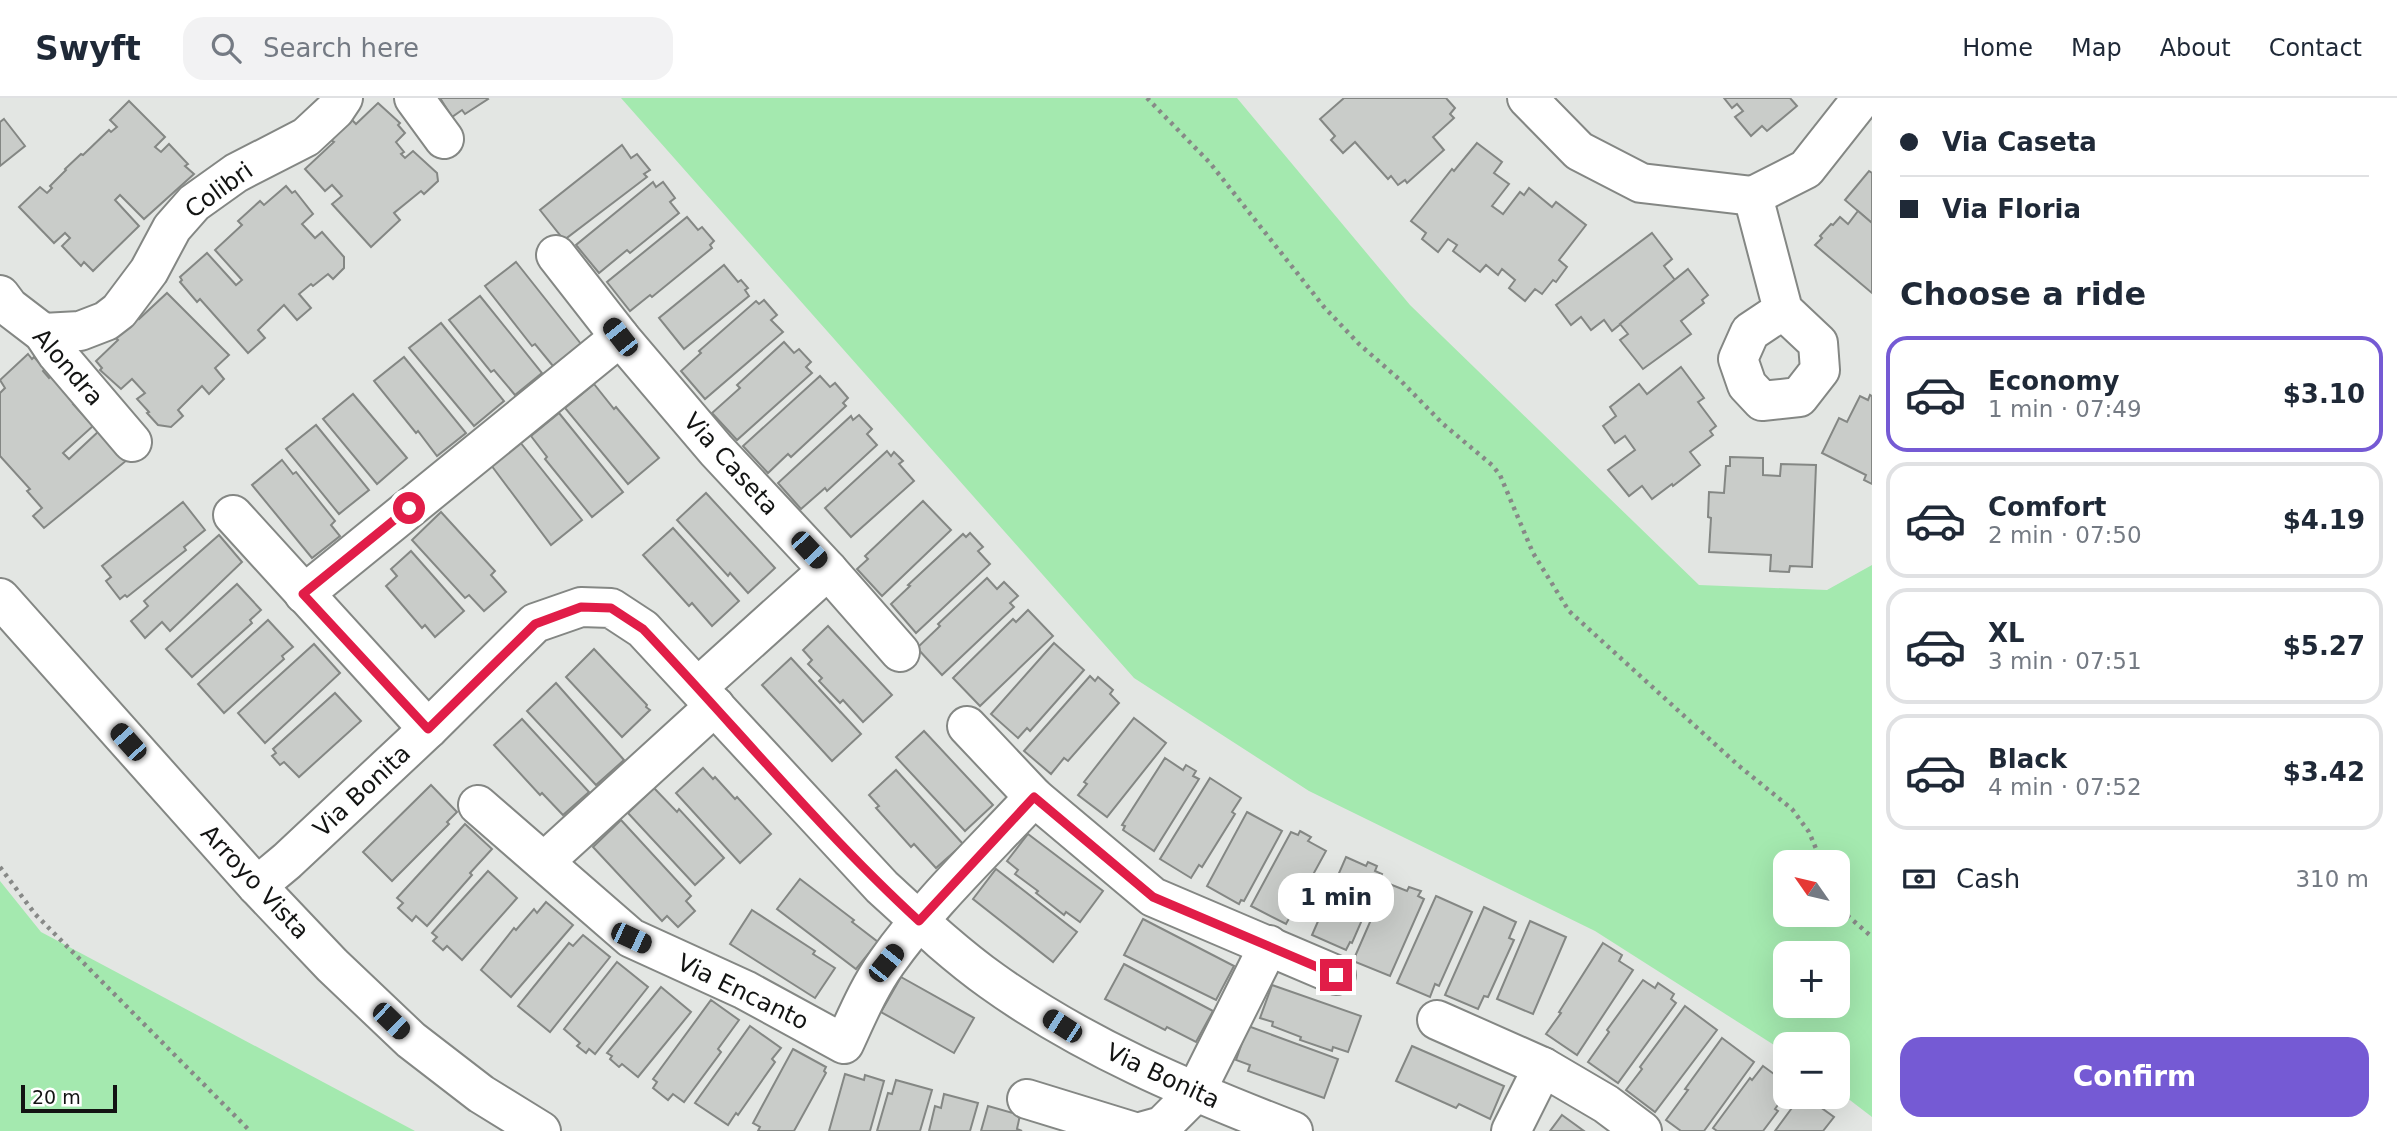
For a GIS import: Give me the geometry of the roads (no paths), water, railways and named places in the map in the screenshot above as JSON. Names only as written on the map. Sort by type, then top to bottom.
[{"type":"street","name":"Colibri","points":[[43,333],[80,331],[106,321],[119,310],[149,271],[172,228],[194,203],[236,173],[306,137],[335,110],[343,98]]},
{"type":"street","points":[[414,98],[444,139]]},
{"type":"street","points":[[1527,98],[1579,151],[1640,183],[1753,196],[1805,169],[1862,98]]},
{"type":"street","points":[[1753,196],[1783,310]]},
{"type":"street","name":"Via Caseta","points":[[556,255],[620,337],[716,450],[900,652]]},
{"type":"street","name":"Alondra","points":[[0,295],[9,307],[43,333],[57,354],[132,442]]},
{"type":"street","points":[[303,594],[620,337]]},
{"type":"street","points":[[233,515],[428,729]]},
{"type":"street","points":[[545,862],[828,570]]},
{"type":"street","name":"Arroyo Vista","points":[[0,598],[257,886],[332,965],[411,1040],[481,1094],[541,1131]]},
{"type":"street","name":"Via Bonita","points":[[257,886],[428,729],[535,624],[581,607],[611,608],[643,629],[882,887],[991,980],[1062,1026],[1127,1062],[1195,1093],[1293,1131]]},
{"type":"street","points":[[967,726],[1034,797],[1153,897],[1336,975]]},
{"type":"street","points":[[919,921],[1034,797]]},
{"type":"street","name":"Via Encanto","points":[[478,805],[631,938],[745,990],[845,1044],[862,1004],[886,963],[919,921]]},
{"type":"street","points":[[1144,1131],[1162,1126],[1195,1093],[1269,945]]},
{"type":"street","points":[[1437,1020],[1543,1067],[1606,1104],[1642,1131]]},
{"type":"street","points":[[1510,1131],[1543,1067]]},
{"type":"street","points":[[1027,1099],[1131,1131]]}]
